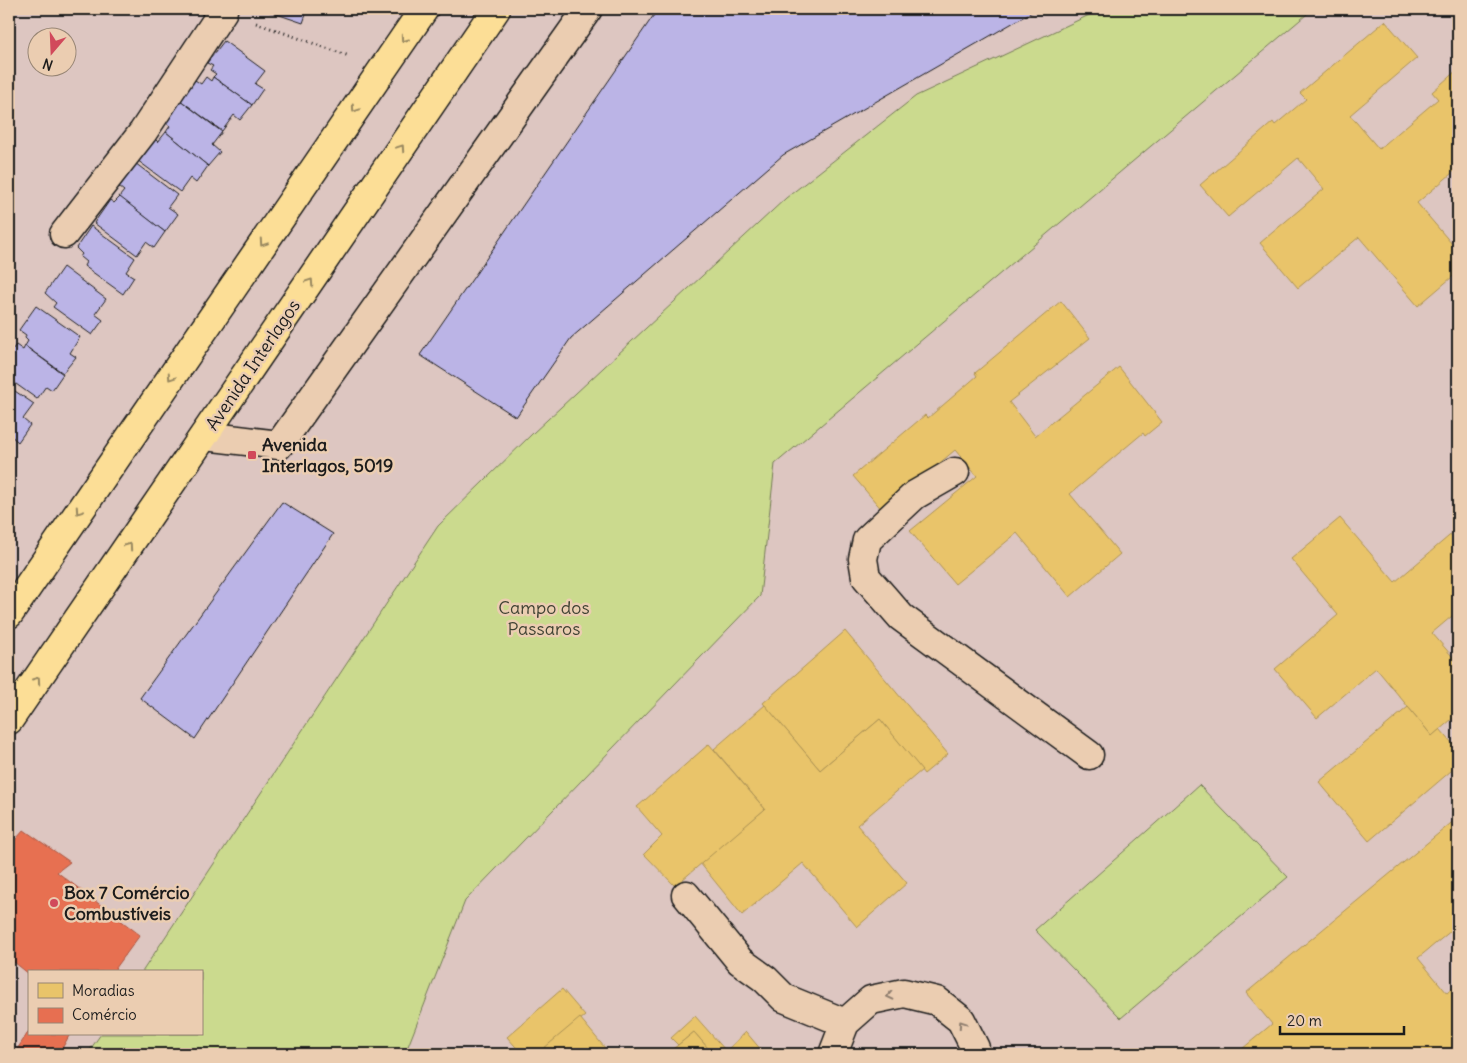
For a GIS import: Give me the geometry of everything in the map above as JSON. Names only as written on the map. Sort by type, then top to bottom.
[{"type":"main road","points":[[9,614],[424,9]]},
{"type":"main road","name":"Avenida Interlagos","points":[[9,720],[496,9]]},
{"type":"street","points":[[205,436],[279,445],[588,9]]},
{"type":"street","points":[[64,234],[143,132],[220,10]]},
{"type":"street","points":[[955,472],[915,495],[867,540],[863,558],[866,577],[901,617],[1088,755]]},
{"type":"street","points":[[686,895],[740,961],[765,979],[784,998],[845,1023]]},
{"type":"street","points":[[833,1054],[845,1023],[871,1000],[904,993],[937,1001],[961,1020],[975,1048],[975,1054]]},
{"type":"path","points":[[220,10],[383,68]]},
{"type":"green space","name":"Campo dos Passaros","points":[[1102,9],[1313,9],[775,464],[760,596],[465,901],[405,1054],[87,1054],[100,1036],[202,1036],[202,970],[143,970],[438,526],[533,433],[786,198],[916,96]]},
{"type":"green space","points":[[1199,785],[1288,877],[1121,1018],[1035,930]]},
{"type":"building: Moradias","points":[[1385,21],[1417,58],[1350,115],[1379,149],[1438,99],[1432,92],[1458,69],[1458,168],[1417,203],[1458,251],[1458,272],[1418,306],[1359,237],[1298,288],[1260,243],[1324,189],[1298,158],[1228,217],[1200,185],[1273,122],[1275,125],[1306,99],[1300,93]]},
{"type":"building: Moradias","points":[[1061,301],[1090,338],[1009,402],[1035,436],[1119,367],[1162,422],[1145,436],[1143,433],[1070,494],[1120,554],[1070,597],[1017,533],[955,584],[910,531],[977,476],[955,450],[883,511],[853,476],[925,415],[928,418],[977,376],[975,373]]},
{"type":"building: Moradias","points":[[1340,518],[1395,582],[1455,531],[1458,534],[1458,611],[1432,633],[1458,663],[1458,714],[1432,736],[1376,668],[1317,718],[1275,669],[1338,615],[1291,559]]},
{"type":"building: Moradias","points":[[845,631],[948,754],[924,774],[880,719],[820,770],[763,703]]},
{"type":"building: Moradias","points":[[765,705],[820,770],[880,719],[922,770],[857,825],[907,883],[857,927],[803,863],[742,915],[700,863],[765,809],[714,749]]},
{"type":"building: Moradias","points":[[1408,707],[1432,736],[1440,729],[1458,750],[1458,765],[1369,841],[1319,782]]},
{"type":"building: Moradias","points":[[709,744],[765,809],[675,886],[644,854],[662,836],[637,807]]},
{"type":"building: Moradias","points":[[1456,819],[1458,821],[1458,925],[1418,958],[1447,993],[1458,983],[1458,1054],[1236,1054],[1272,1024],[1246,993]]},
{"type":"building: Moradias","points":[[562,989],[585,1016],[537,1054],[522,1054],[507,1037]]},
{"type":"building: Moradias","points":[[695,1016],[726,1051],[746,1032],[762,1051],[758,1054],[713,1054],[694,1032],[678,1045],[671,1038]]},
{"type":"building: Moradias","points":[[580,1018],[610,1054],[537,1054]]},
{"type":"building: Moradias","points":[[694,1032],[713,1054],[667,1054],[678,1045]]},
{"type":"building: Comércio","name":"Box 7 Comércio Combustíveis","points":[[24,830],[70,862],[57,872],[140,935],[114,970],[28,970],[28,973],[9,958],[9,847]]},
{"type":"building: Comércio","points":[[28,1033],[28,1036],[69,1036],[59,1054],[14,1054]]},
{"type":"building: Outros","points":[[262,9],[308,9],[303,23]]},
{"type":"building: Outros","points":[[658,9],[1037,9],[783,155],[571,338],[516,417],[420,355]]},
{"type":"building: Outros","points":[[224,41],[265,71],[255,84],[263,89],[252,105],[213,77],[216,74],[210,70],[213,66],[207,63]]},
{"type":"building: Outros","points":[[206,77],[211,81],[213,77],[252,105],[240,120],[234,115],[222,131],[180,100],[195,80],[201,84]]},
{"type":"building: Outros","points":[[180,100],[222,132],[212,145],[220,152],[208,166],[166,132],[170,126],[165,122]]},
{"type":"building: Outros","points":[[166,132],[208,166],[196,183],[190,178],[180,192],[137,160],[154,138],[158,142]]},
{"type":"building: Outros","points":[[135,163],[177,195],[168,207],[178,214],[165,232],[119,197],[124,191],[119,187]]},
{"type":"building: Outros","points":[[120,197],[165,232],[154,248],[146,242],[137,255],[94,223],[110,200],[114,203]]},
{"type":"building: Outros","points":[[91,226],[135,258],[126,272],[134,277],[123,294],[84,266],[86,262],[80,257],[82,254],[76,248]]},
{"type":"building: Outros","points":[[63,267],[106,299],[95,314],[103,320],[92,335],[53,307],[56,303],[45,293]]},
{"type":"building: Outros","points":[[36,306],[80,337],[70,353],[76,357],[63,373],[25,346],[28,341],[25,338],[26,335],[19,330]]},
{"type":"building: Outros","points":[[16,345],[23,350],[25,346],[63,374],[52,390],[46,386],[37,399],[9,379],[9,348],[12,350]]},
{"type":"building: Outros","points":[[9,387],[34,404],[23,419],[30,425],[18,442],[9,434]]},
{"type":"building: Outros","points":[[282,502],[333,534],[195,739],[140,698]]},
{"type":"place","name":"Avenida Interlagos, 5019","points":[[252,455]]},
{"type":"place","name":"Box 7 Comércio Combustíveis","points":[[54,903]]}]
